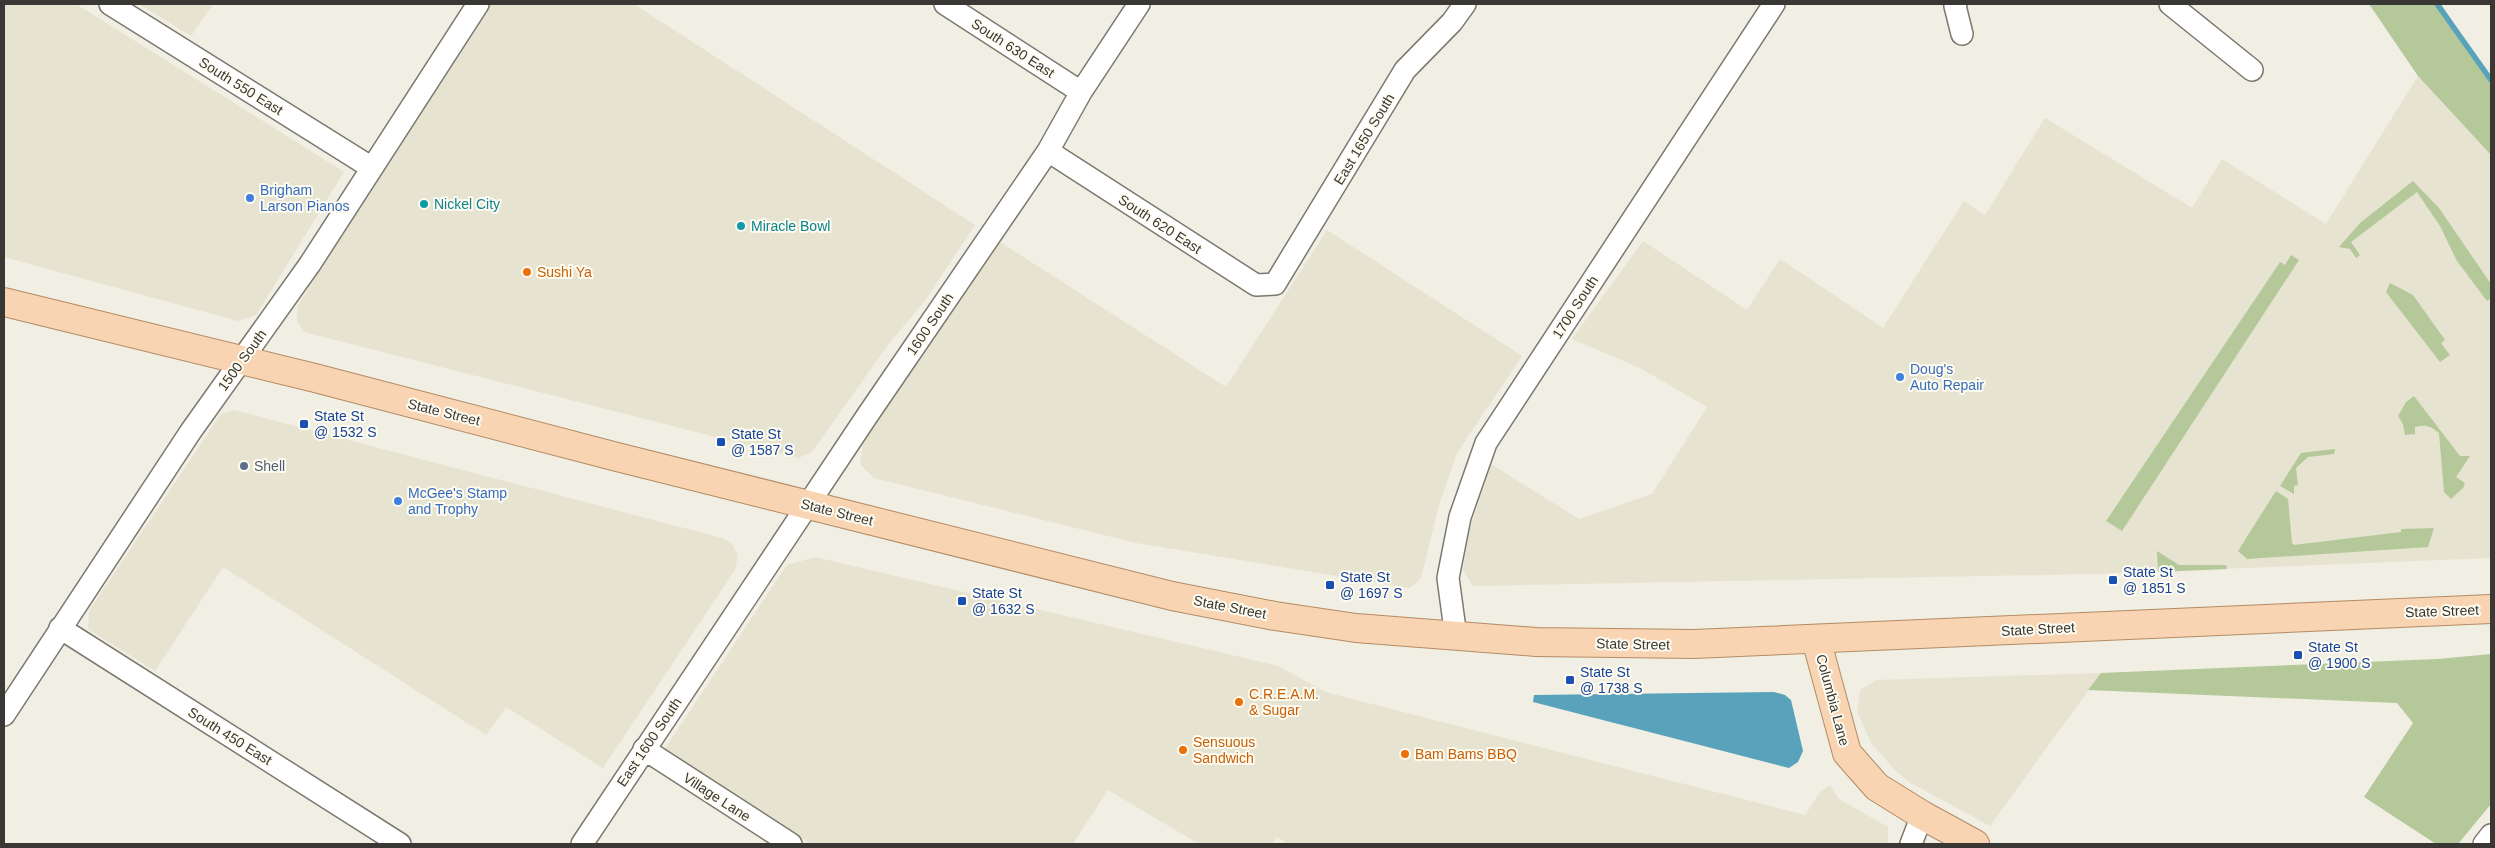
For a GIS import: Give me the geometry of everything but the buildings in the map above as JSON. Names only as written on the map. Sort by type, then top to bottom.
[{"type":"main road","name":"State Street","points":[[4,302],[242,360],[1172,596],[1275,616],[1356,628],[1536,642],[1648,644],[1816,639],[2491,609]]},
{"type":"main road","name":"Columbia Lane","points":[[1816,639],[1848,753],[1877,787],[1922,815],[1975,844]]},
{"type":"street","name":"South 550 East","points":[[110,4],[372,168]]},
{"type":"street","name":"1500 South","points":[[4,714],[191,431],[310,264],[478,4]]},
{"type":"street","name":"South 630 East","points":[[945,4],[1081,92]]},
{"type":"street","name":"1600 South","points":[[717,641],[1048,151],[1081,92],[1139,4]]},
{"type":"street","name":"East 1650 South","points":[[1275,284],[1405,70],[1452,22],[1465,4]]},
{"type":"street","name":"1700 South","points":[[1456,637],[1448,578],[1460,517],[1486,443],[1774,4]]},
{"type":"street","points":[[1956,4],[1962,34]]},
{"type":"street","points":[[2170,4],[2252,70]]},
{"type":"street","name":"South 620 East","points":[[1048,151],[1256,285],[1275,284]]},
{"type":"street","name":"South 450 East","points":[[60,628],[400,844]]},
{"type":"street","name":"East 1600 South","points":[[582,844],[717,641]]},
{"type":"street","name":"Village Lane","points":[[644,749],[791,844]]},
{"type":"street","points":[[1911,844],[1922,815]]},
{"type":"street","points":[[2484,844],[2491,835]]},
{"type":"shaded area","points":[[4,4],[76,4],[344,172],[256,315],[238,321],[4,257]]},
{"type":"shaded area","points":[[139,4],[213,4],[191,36]]},
{"type":"shaded area","points":[[490,4],[634,4],[975,225],[924,302],[890,342],[811,453],[798,458],[304,332],[297,321],[298,305]]},
{"type":"shaded area","points":[[2418,76],[2491,155],[2491,558],[2092,574],[1473,586],[1463,570],[1469,533],[1491,464],[1579,519],[1652,494],[1707,407],[1640,368],[1572,339],[1643,241],[1747,310],[1780,259],[1883,328],[1964,201],[1985,215],[2045,118],[2192,208],[2222,159],[2326,224]],"holes":[[[2280,262],[2285,265],[2121,530],[2106,521]]]},
{"type":"shaded area","points":[[1327,230],[1522,356],[1457,453],[1439,505],[1421,578],[1410,588],[1136,543],[874,478],[860,464],[863,443],[1000,242],[1226,387]]},
{"type":"shaded area","points":[[234,410],[722,538],[732,544],[738,555],[735,570],[603,768],[506,707],[486,735],[223,567],[155,671],[88,629],[89,611],[221,414]]},
{"type":"shaded area","points":[[815,557],[1278,666],[1325,692],[1805,815],[1820,792],[1830,785],[1839,799],[1888,827],[1887,844],[1288,844],[1277,837],[1272,844],[1199,844],[1108,790],[1073,844],[811,844],[664,750],[787,565]]},
{"type":"shaded area","points":[[2101,673],[1990,826],[1909,782],[1894,769],[1871,743],[1857,711],[1860,690],[1876,680]]},
{"type":"green space","points":[[2369,4],[2441,4],[2491,79],[2491,155],[2418,76]]},
{"type":"green space","points":[[2413,181],[2439,208],[2491,284],[2491,298],[2487,301],[2457,261],[2440,226],[2417,192],[2351,242],[2360,255],[2356,258],[2350,249],[2339,247],[2360,223]]},
{"type":"green space","points":[[2291,255],[2299,260],[2122,531],[2106,521],[2280,262],[2285,265]]},
{"type":"green space","points":[[2390,283],[2413,295],[2445,340],[2441,343],[2450,355],[2440,362],[2386,292]]},
{"type":"green space","points":[[2414,396],[2460,456],[2470,456],[2456,477],[2465,483],[2463,488],[2451,499],[2444,492],[2439,433],[2431,427],[2422,426],[2415,427],[2415,434],[2405,435],[2403,424],[2398,416],[2406,402]]},
{"type":"green space","points":[[2335,449],[2334,454],[2308,457],[2296,468],[2298,485],[2294,486],[2294,494],[2280,486],[2301,453]]},
{"type":"green space","points":[[2276,491],[2288,499],[2292,543],[2294,545],[2401,532],[2401,529],[2434,528],[2428,547],[2247,559],[2238,551]]},
{"type":"green space","points":[[2157,551],[2179,565],[2226,565],[2227,569],[2158,572]]},
{"type":"green space","points":[[2491,654],[2491,804],[2458,844],[2436,844],[2364,797],[2413,723],[2397,703],[2088,690],[2101,673],[2438,659]]},
{"type":"water","points":[[1774,692],[1785,695],[1791,700],[1803,751],[1798,762],[1789,768],[1533,702],[1534,695]]},
{"type":"waterway","points":[[2437,4],[2491,80]]},
{"type":"place","name":"Brigham Larson Pianos","points":[[250,198]]},
{"type":"place","name":"Nickel City","points":[[424,204]]},
{"type":"place","name":"Miracle Bowl","points":[[741,226]]},
{"type":"place","name":"Sushi Ya","points":[[527,272]]},
{"type":"place","name":"Doug's Auto Repair","points":[[1900,377]]},
{"type":"place","name":"State St @ 1532 S","points":[[304,424]]},
{"type":"place","name":"State St @ 1587 S","points":[[721,442]]},
{"type":"place","name":"Shell","points":[[244,466]]},
{"type":"place","name":"McGee's Stamp and Trophy","points":[[398,501]]},
{"type":"place","name":"State St @ 1851 S","points":[[2113,580]]},
{"type":"place","name":"State St @ 1697 S","points":[[1330,585]]},
{"type":"place","name":"State St @ 1632 S","points":[[962,601]]},
{"type":"place","name":"State St @ 1900 S","points":[[2298,655]]},
{"type":"place","name":"State St @ 1738 S","points":[[1570,680]]},
{"type":"place","name":"C.R.E.A.M. & Sugar","points":[[1239,702]]},
{"type":"place","name":"Sensuous Sandwich","points":[[1183,750]]},
{"type":"place","name":"Bam Bams BBQ","points":[[1405,754]]}]
